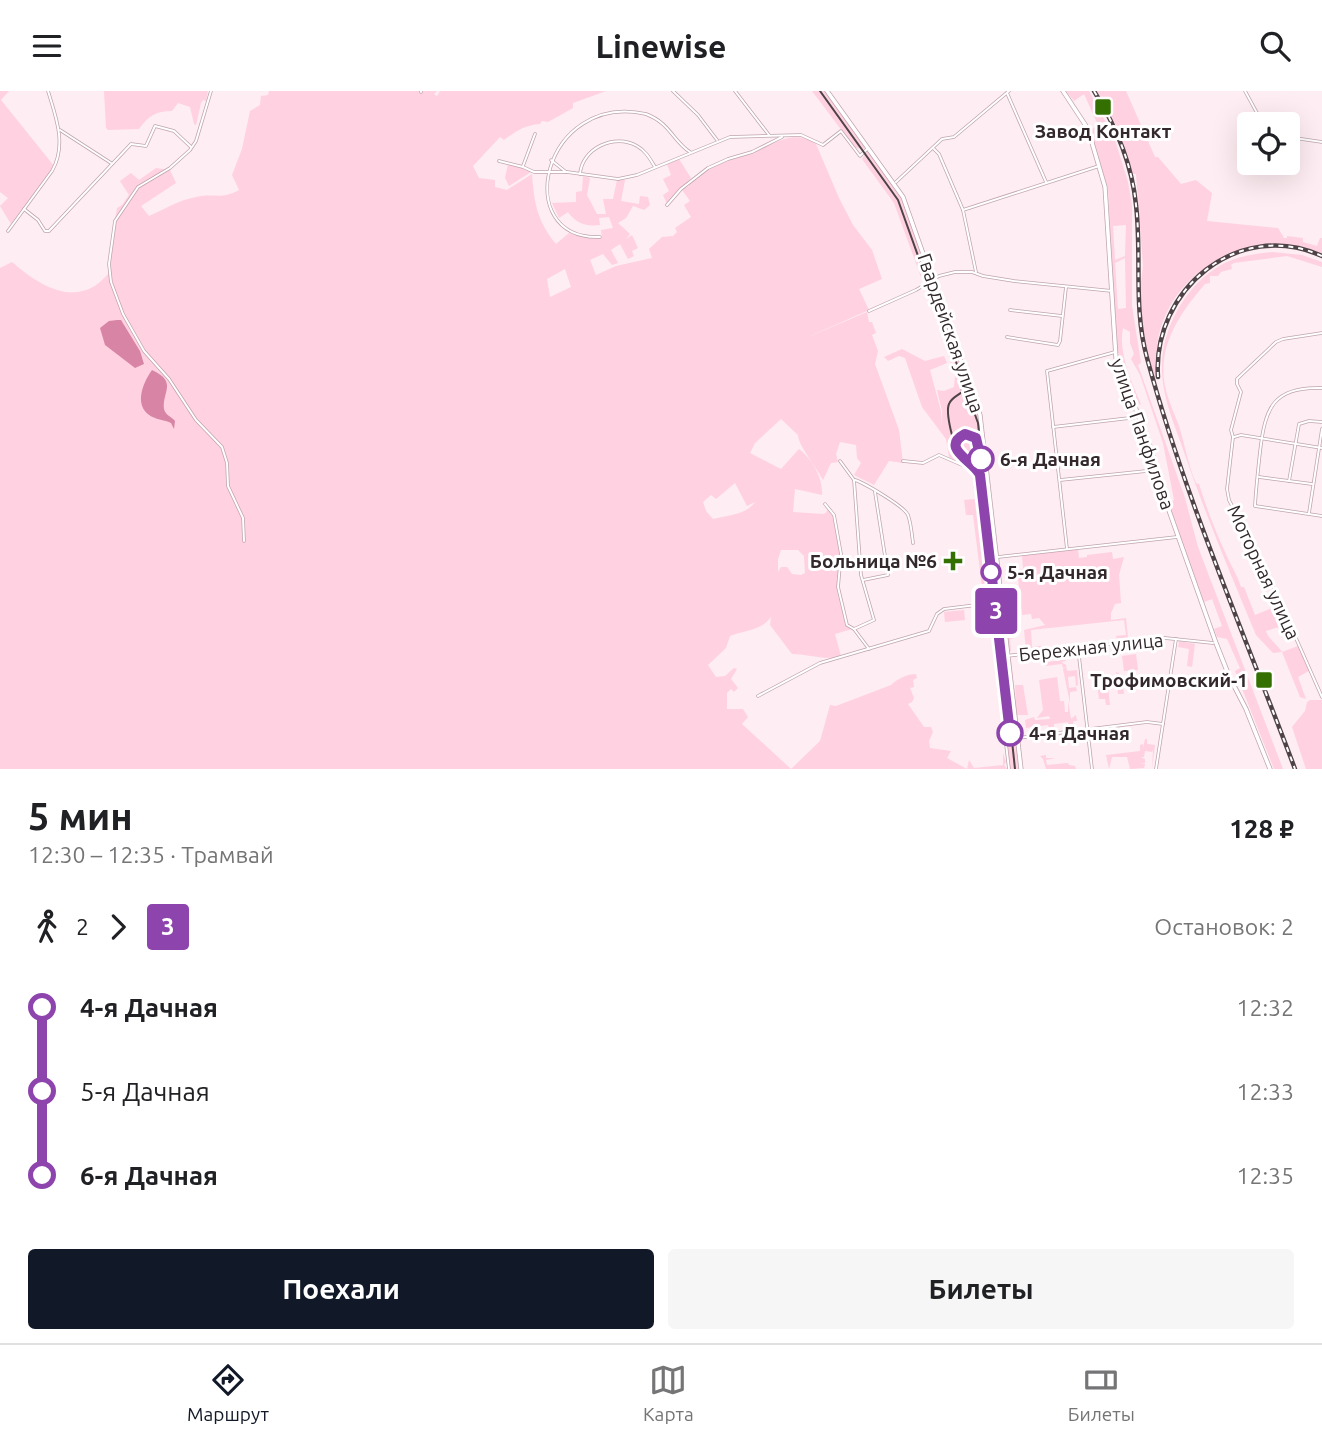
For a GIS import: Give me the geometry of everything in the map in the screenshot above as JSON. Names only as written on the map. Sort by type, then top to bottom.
[{"type":"street","points":[[8,230],[55,166],[60,151],[59,129],[48,91]]},
{"type":"street","points":[[211,91],[192,148],[170,168],[138,187],[112,226],[109,264],[111,282],[123,314],[144,351],[169,379],[196,420],[222,447],[227,463],[228,486],[243,518],[244,541]]},
{"type":"street","points":[[673,91],[690,106],[718,141]]},
{"type":"street","points":[[734,91],[769,136]]},
{"type":"street","name":"Гвардейская улица","points":[[827,91],[895,183],[908,207],[980,415],[1021,769]]},
{"type":"street","name":"улица Панфилова","points":[[1063,91],[1084,122],[1100,166],[1106,197],[1115,352],[1216,643],[1270,769]]},
{"type":"street","points":[[1246,91],[1257,112]]},
{"type":"street","points":[[895,183],[942,139],[954,137],[1008,92],[1047,183]]},
{"type":"street","points":[[608,109],[618,108]]},
{"type":"street","points":[[623,108],[644,114],[663,124],[691,152]]},
{"type":"street","points":[[24,209],[45,231],[49,231],[100,180],[111,164],[131,144],[146,146],[155,126],[174,131],[192,148]]},
{"type":"street","points":[[59,129],[111,164]]},
{"type":"street","points":[[499,161],[534,172],[567,172],[618,179],[656,168],[730,137],[801,135],[823,145],[841,131],[860,156],[869,148]]},
{"type":"street","points":[[523,167],[535,134]]},
{"type":"street","points":[[667,205],[681,189],[708,168],[752,152],[783,136]]},
{"type":"street","points":[[1300,139],[1322,142]]},
{"type":"street","points":[[559,140],[548,173],[551,206],[561,223],[576,235],[600,237]]},
{"type":"street","points":[[580,174],[583,162],[591,152],[618,141],[626,141],[642,150],[656,168]]},
{"type":"street","points":[[933,148],[939,154],[963,211],[976,273]]},
{"type":"street","points":[[551,159],[567,172]]},
{"type":"street","points":[[963,211],[1100,166]]},
{"type":"street","points":[[869,311],[949,273],[976,273],[1113,291]]},
{"type":"street","points":[[1007,337],[1058,345],[1066,286]]},
{"type":"street","points":[[1010,310],[1063,316]]},
{"type":"street","name":"Моторная улица","points":[[1322,333],[1276,342],[1237,379],[1241,392],[1231,430],[1233,437],[1227,489],[1229,500],[1268,575],[1322,697]]},
{"type":"street","points":[[1067,549],[1047,371],[1115,352]]},
{"type":"street","points":[[1322,389],[1303,388],[1282,395],[1269,411],[1263,425],[1255,506],[1322,516]]},
{"type":"street","points":[[1053,427],[1139,417]]},
{"type":"street","points":[[1289,481],[1299,424],[1309,421],[1322,422]]},
{"type":"street","points":[[1309,514],[1322,429]]},
{"type":"street","points":[[1233,437],[1241,435],[1321,447]]},
{"type":"street","points":[[903,461],[923,463],[939,455],[969,468],[974,475],[1009,769]]},
{"type":"street","points":[[840,461],[854,480],[860,575],[874,620],[854,629]]},
{"type":"street","points":[[1059,481],[1157,470]]},
{"type":"street","points":[[1258,477],[1314,485]]},
{"type":"street","points":[[854,480],[869,485],[908,514],[913,543]]},
{"type":"street","points":[[863,580],[888,575],[875,492]]},
{"type":"street","points":[[825,504],[834,515],[841,554],[838,587],[847,625],[854,629],[869,649]]},
{"type":"street","points":[[996,557],[1178,537]]},
{"type":"street","points":[[983,550],[995,548]]},
{"type":"street","points":[[758,696],[820,663],[929,631],[937,614],[944,609],[1002,602]]},
{"type":"street","points":[[1156,769],[1176,638]]},
{"type":"street","name":"Бережная улица","points":[[996,657],[1176,638],[1216,643]]},
{"type":"street","points":[[1078,648],[1092,769]]},
{"type":"street","points":[[1017,739],[1146,722],[1163,725]]},
{"type":"shaded area","points":[[0,91],[9,91],[1,100],[54,166],[11,224],[0,206],[8,198],[0,192]]},
{"type":"shaded area","points":[[104,91],[208,91],[206,101],[201,103],[196,125],[190,107],[178,103],[172,111],[153,115],[139,129],[108,130]]},
{"type":"shaded area","points":[[269,91],[437,91],[434,94],[437,96],[440,91],[606,91],[573,103],[573,108],[548,122],[542,121],[540,124],[525,127],[504,140],[500,137],[473,166],[479,178],[495,180],[495,187],[507,190],[532,174],[538,211],[556,244],[569,233],[583,238],[602,238],[601,230],[613,228],[609,217],[599,218],[600,225],[586,225],[568,212],[559,218],[552,203],[576,202],[576,192],[582,191],[583,176],[590,178],[587,195],[597,214],[606,214],[603,199],[613,199],[617,180],[625,180],[621,201],[639,204],[640,196],[648,197],[650,205],[644,210],[633,206],[626,218],[618,223],[630,234],[626,239],[632,235],[638,248],[632,251],[634,256],[628,259],[620,244],[611,250],[618,263],[612,265],[603,254],[590,260],[596,275],[616,266],[652,258],[649,249],[662,237],[673,236],[677,232],[675,228],[691,217],[684,205],[690,201],[682,190],[703,172],[784,139],[807,139],[816,144],[853,225],[872,250],[882,279],[859,289],[869,310],[801,340],[867,312],[869,322],[872,322],[876,333],[872,335],[878,351],[875,364],[899,430],[903,463],[889,461],[874,485],[854,475],[861,463],[857,458],[856,445],[840,442],[836,454],[838,462],[831,463],[823,480],[798,435],[781,419],[755,443],[750,453],[781,469],[799,449],[809,458],[816,470],[822,495],[795,489],[793,512],[823,514],[827,510],[832,513],[840,555],[837,591],[845,623],[852,629],[835,634],[841,656],[824,658],[792,654],[770,625],[771,617],[758,628],[730,636],[726,648],[708,665],[716,677],[725,676],[734,668],[737,669],[731,679],[738,688],[727,693],[727,709],[743,709],[748,717],[742,724],[791,769],[0,769],[0,268],[12,262],[29,276],[60,291],[82,291],[95,286],[110,272],[111,241],[117,208],[129,195],[120,181],[131,173],[139,180],[156,168],[170,170],[176,183],[141,206],[149,216],[190,198],[222,196],[239,190],[232,175],[242,149],[250,111],[260,105],[261,96],[268,95]],"holes":[[[565,269],[571,287],[550,297],[547,279]],[[735,483],[747,506],[755,502],[742,512],[713,519],[703,502],[711,495],[716,499]],[[781,550],[798,550],[804,556],[805,573],[792,574],[787,567],[781,567],[778,572]]]},
{"type":"shaded area","points":[[812,91],[825,91],[865,145],[864,149],[855,148]]},
{"type":"shaded area","points":[[1066,91],[1089,91],[1114,137],[1132,205],[1132,306],[1141,363],[1138,365],[1185,498],[1198,547],[1283,769],[1274,769],[1235,671],[1240,668],[1227,639],[1217,637],[1214,629],[1222,626],[1212,599],[1204,602],[1168,505],[1174,500],[1163,443],[1140,375],[1131,359],[1134,354],[1130,332],[1123,328],[1122,347],[1141,404],[1137,405],[1116,347],[1108,189],[1090,130],[1098,125],[1084,94],[1074,101]],"holes":[[[1126,225],[1125,256],[1115,260],[1113,226]],[[1125,258],[1126,308],[1118,309],[1115,263]]]},
{"type":"shaded area","points":[[1097,91],[1126,91],[1155,157],[1158,157],[1181,184],[1196,180],[1212,193],[1207,221],[1278,228],[1284,238],[1303,238],[1303,242],[1317,246],[1322,238],[1322,255],[1298,248],[1250,249],[1227,256],[1206,267],[1188,282],[1173,301],[1159,332],[1156,388],[1140,323],[1138,288],[1143,266],[1136,174],[1132,174],[1118,129]]},
{"type":"shaded area","points":[[870,151],[902,196],[931,278],[924,280],[921,277],[894,203],[862,159],[866,152]]},
{"type":"shaded area","points":[[679,159],[691,178],[667,204],[663,195],[669,191],[663,179],[671,175],[667,164]]},
{"type":"shaded area","points":[[508,164],[531,172],[509,186],[505,178]]},
{"type":"shaded area","points":[[1273,252],[1302,255],[1322,262],[1322,267],[1287,256],[1234,263],[1231,265],[1232,269],[1221,272],[1218,276],[1210,276],[1210,283],[1205,284],[1179,318],[1164,357],[1163,371],[1166,391],[1196,483],[1199,484],[1241,587],[1244,587],[1255,615],[1272,608],[1279,627],[1266,631],[1282,652],[1273,653],[1256,635],[1193,478],[1170,414],[1162,372],[1162,356],[1170,325],[1196,284],[1227,262]]},
{"type":"shaded area","points":[[933,284],[964,370],[953,370],[927,288]]},
{"type":"shaded area","points":[[121,320],[140,351],[144,364],[135,368],[105,345],[100,328],[109,321]]},
{"type":"shaded area","points":[[902,349],[925,361],[944,356],[947,363],[930,370],[941,411],[941,427],[942,411],[937,390],[944,391],[954,387],[955,375],[964,373],[979,417],[992,547],[985,547],[983,544],[972,469],[949,457],[946,439],[922,407],[905,358],[899,356],[888,361],[884,357]]},
{"type":"shaded area","points":[[152,370],[160,374],[167,383],[164,409],[175,421],[174,429],[171,423],[155,418],[143,409],[142,389]]},
{"type":"shaded area","points":[[975,499],[987,598],[984,603],[973,515],[966,515],[964,500]]},
{"type":"shaded area","points":[[1078,549],[1079,558],[1112,552],[1113,559],[1124,557],[1119,575],[1121,603],[1115,604],[1111,620],[1126,618],[1128,638],[1117,639],[1116,636],[1126,635],[1124,620],[1031,630],[1032,647],[1041,646],[1042,649],[1026,650],[1024,630],[1045,625],[1039,618],[1032,619],[1031,614],[1022,615],[1017,570],[1023,569],[1022,555]]},
{"type":"shaded area","points":[[985,550],[992,550],[994,553],[999,596],[995,601],[989,596]]},
{"type":"shaded area","points":[[1003,584],[1004,591],[1009,594],[1010,606],[1006,611],[1009,611],[1010,629],[1014,638],[1010,639],[1011,651],[1006,627],[1008,625],[1007,612],[1004,610]]},
{"type":"shaded area","points":[[996,605],[1001,608],[1006,651],[1001,655],[999,654]]},
{"type":"shaded area","points":[[964,610],[965,620],[945,622],[944,612]]},
{"type":"shaded area","points":[[1179,641],[1195,644],[1192,667],[1187,666],[1189,649],[1178,647]]},
{"type":"shaded area","points":[[1298,646],[1309,671],[1298,677],[1306,699],[1300,697],[1282,652]]},
{"type":"shaded area","points":[[1073,649],[1065,651],[1066,661],[1061,662],[1066,665],[1067,671],[1077,670],[1078,685],[1076,686],[1075,676],[1068,677],[1069,688],[1076,687],[1077,691],[1070,692],[1070,703],[1063,669],[1066,667],[1063,668],[1062,664],[1045,666],[1047,662],[1061,660],[1061,651],[1045,653]]},
{"type":"shaded area","points":[[1136,654],[1138,670],[1124,671],[1122,656]]},
{"type":"shaded area","points":[[1011,659],[1016,704],[1015,685],[1023,685],[1028,715],[1017,715],[1019,734],[1009,660]]},
{"type":"shaded area","points":[[1003,660],[1007,662],[1019,769],[1010,769],[1006,747],[1010,746],[1007,727],[1004,727],[998,664]]},
{"type":"shaded area","points":[[1116,672],[1122,675],[1123,680],[1138,678],[1139,685],[1123,687],[1124,694],[1118,694]]},
{"type":"shaded area","points":[[916,674],[914,687],[910,688],[914,698],[908,704],[924,727],[931,727],[933,732],[929,741],[930,748],[951,751],[947,758],[967,769],[791,769],[820,741],[830,705],[836,706]]},
{"type":"shaded area","points":[[1057,677],[1060,701],[1064,701],[1065,712],[1068,712],[1068,701],[1071,719],[1076,715],[1077,721],[1073,721],[1074,729],[1083,729],[1080,733],[1054,736],[1053,732],[1069,730],[1068,722],[1054,724],[1054,730],[1050,731],[1048,725],[1026,728],[1025,720],[1034,717],[1035,720],[1050,719],[1049,716],[1037,718],[1043,710],[1039,680]]},
{"type":"shaded area","points":[[1107,678],[1110,705],[1106,705],[1105,699],[1099,699],[1097,684],[1099,679],[1103,682],[1103,679]]},
{"type":"shaded area","points":[[1310,700],[1322,700],[1322,769],[1306,769],[1292,727]]},
{"type":"shaded area","points":[[1145,739],[1147,744],[1155,745],[1152,769],[1153,750],[1145,751],[1144,757],[1141,757],[1145,759],[1145,763],[1140,764],[1145,764],[1144,768],[1130,769],[1127,757],[1112,757],[1109,769],[1106,755],[1140,751],[1140,745],[1143,744],[1143,748]]},
{"type":"shaded area","points":[[1003,753],[1007,769],[967,769],[969,760],[974,768],[1003,765]]},
{"type":"shaded area","points":[[1046,755],[1046,758],[1056,758],[1046,760],[1047,765],[1068,763],[1076,769],[1046,769],[1040,756]]},
{"type":"tram line","points":[[820,91],[898,200],[978,423],[1015,769]]},
{"type":"tram line","points":[[961,380],[962,392],[951,400],[948,415],[959,455],[976,466],[981,476]]},
{"type":"tram line","name":"3","points":[[981,459],[976,438],[965,434],[959,438],[957,452],[976,467],[980,475],[1010,733]]},
{"type":"railway","points":[[1094,91],[1116,132],[1131,175],[1138,224],[1140,320],[1147,358],[1162,410],[1197,514],[1295,769]]},
{"type":"railway","points":[[1158,377],[1160,345],[1169,316],[1185,290],[1206,270],[1232,255],[1260,247],[1291,247],[1322,256]]},
{"type":"place","name":"Завод Контакт","points":[[1103,107]]},
{"type":"place","name":"6-я Дачная","points":[[981,459]]},
{"type":"place","name":"Больница №6","points":[[953,561]]},
{"type":"place","name":"5-я Дачная","points":[[991,572]]},
{"type":"place","name":"Трофимовский-1","points":[[1264,680]]},
{"type":"place","name":"4-я Дачная","points":[[1010,733]]}]
